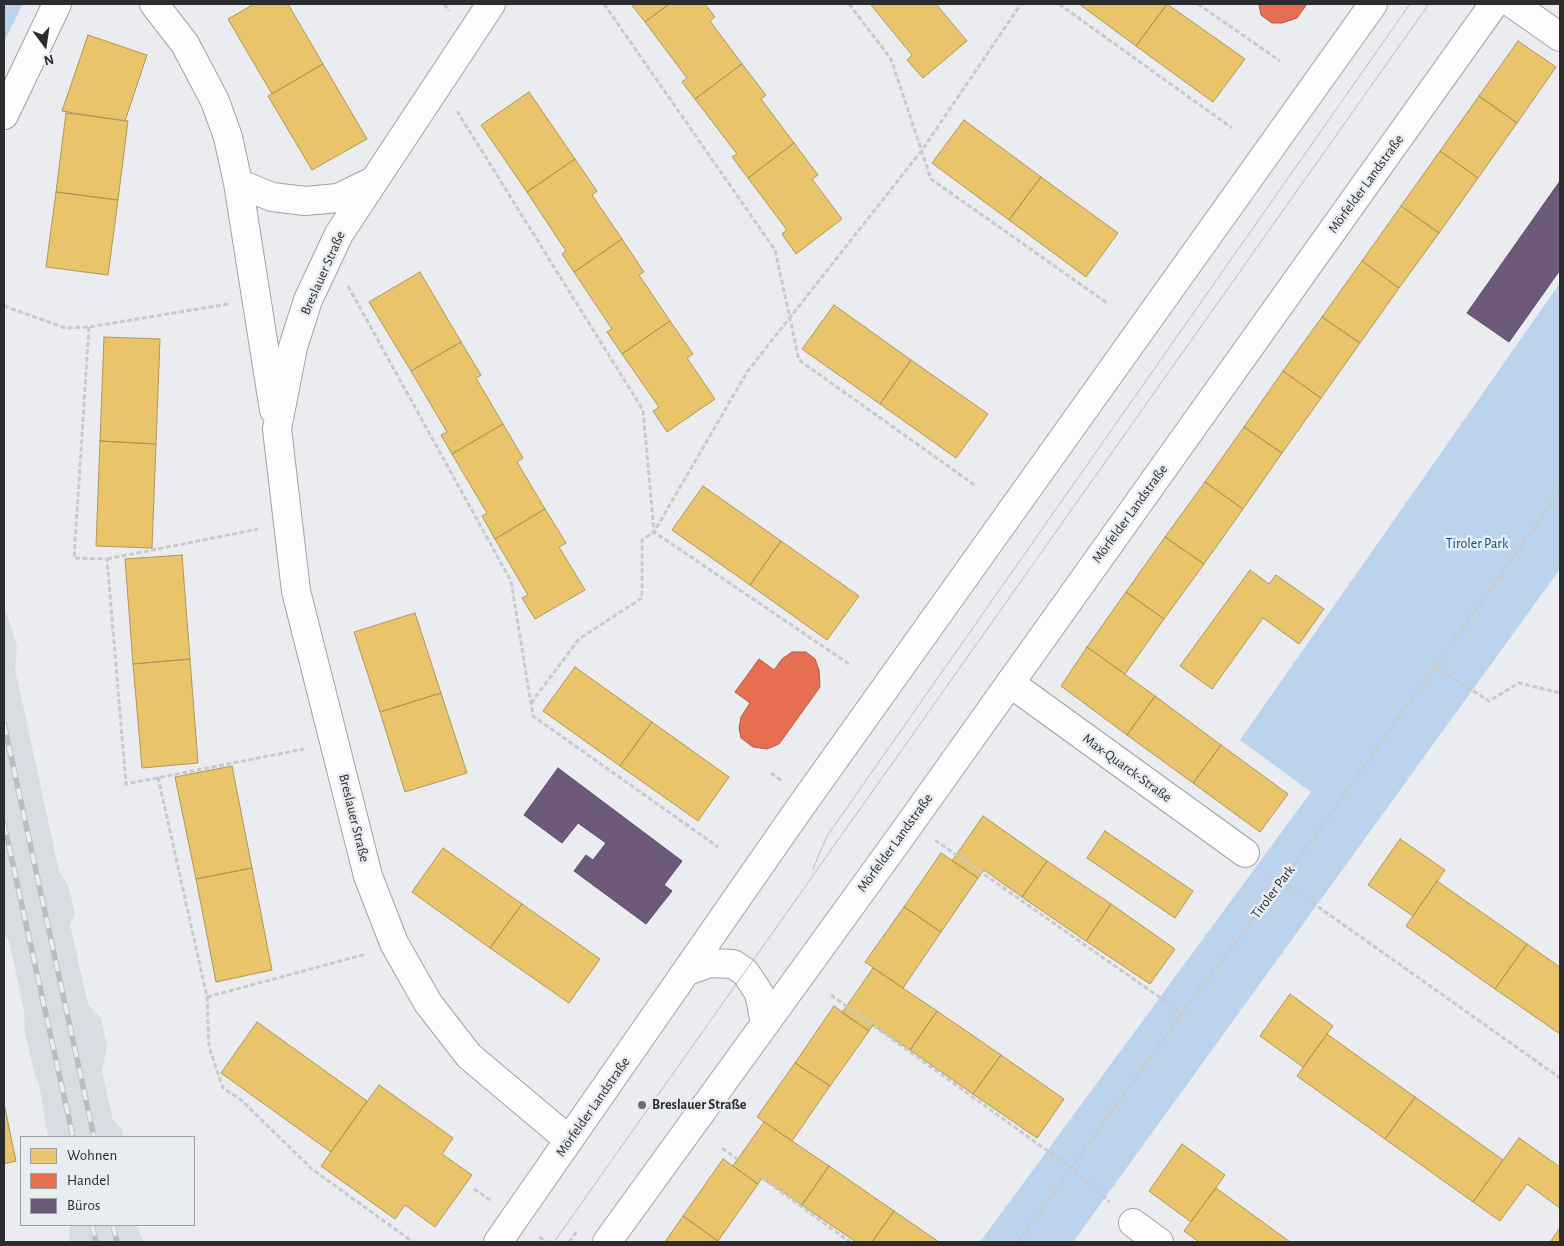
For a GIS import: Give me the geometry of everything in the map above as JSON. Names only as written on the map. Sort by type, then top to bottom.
[{"type":"main road","points":[[4,115],[57,4]]},
{"type":"main road","name":"Breslauer Straße","points":[[154,4],[185,44],[215,101],[228,137],[238,183],[277,429],[296,591],[368,876],[396,946],[428,1003],[469,1056],[569,1140]]},
{"type":"main road","name":"Breslauer Straße","points":[[277,429],[293,347],[308,300],[339,234],[491,4]]},
{"type":"main road","name":"Mörfelder Landstraße","points":[[498,1242],[686,971],[1373,4]]},
{"type":"main road","name":"Mörfelder Landstraße","points":[[607,1242],[1010,683],[1494,4]]},
{"type":"main road","points":[[1513,4],[1560,37]]},
{"type":"main road","points":[[238,183],[272,197],[305,201],[338,198],[372,182]]},
{"type":"main road","name":"Max-Quarck-Straße","points":[[1010,683],[1245,853]]},
{"type":"main road","points":[[686,971],[710,963],[733,964],[745,972],[760,992],[765,1023]]},
{"type":"main road","points":[[1133,1222],[1159,1242]]},
{"type":"path","points":[[604,4],[775,250],[799,360],[976,486]]},
{"type":"path","points":[[849,4],[891,59],[931,179],[1107,303]]},
{"type":"path","points":[[531,703],[578,639],[642,598],[642,540],[654,532],[747,372],[789,316],[922,150],[1021,4]]},
{"type":"path","points":[[1059,4],[1232,128]]},
{"type":"path","points":[[1198,4],[1280,61]]},
{"type":"path","points":[[439,82],[643,410],[654,532]]},
{"type":"path","points":[[330,254],[511,581],[533,716],[718,847]]},
{"type":"path","points":[[4,306],[65,328],[89,327],[257,300]]},
{"type":"path","points":[[89,327],[74,558],[107,560],[288,523]]},
{"type":"path","name":"Tiroler Park","points":[[1018,1242],[1182,1013],[1282,882],[1560,491]]},
{"type":"path","points":[[654,532],[849,664]]},
{"type":"path","points":[[107,560],[126,784],[334,743]]},
{"type":"path","points":[[1435,667],[1489,701],[1519,683],[1560,693]]},
{"type":"path","points":[[158,777],[207,997],[208,1047],[223,1088],[240,1099],[312,1169],[413,1242]]},
{"type":"path","points":[[931,839],[1182,1013]]},
{"type":"path","points":[[1282,882],[1560,1078]]},
{"type":"path","points":[[207,997],[396,946]]},
{"type":"path","points":[[831,995],[1070,1167],[1133,1222]]},
{"type":"path","points":[[722,1148],[737,1159]]},
{"type":"path","points":[[762,1178],[850,1242]]},
{"type":"shaded area","points":[[4,605],[17,646],[15,669],[59,871],[68,886],[75,913],[70,925],[88,1004],[101,1018],[107,1046],[102,1071],[113,1120],[122,1129],[124,1136],[48,1136],[39,1083],[35,1076],[25,1034],[24,1011],[9,940],[4,935]]},
{"type":"shaded area","points":[[70,1226],[136,1226],[144,1242],[69,1242]]},
{"type":"green space","points":[[4,4],[23,4],[4,42]]},
{"type":"green space","name":"Tiroler Park","points":[[1560,283],[1560,569],[1073,1242],[980,1242],[1311,792],[1240,740]]},
{"type":"building: Wohnen","points":[[254,4],[288,4],[323,64],[272,94],[228,19]]},
{"type":"building: Wohnen","points":[[631,4],[669,4],[645,22]]},
{"type":"building: Wohnen","points":[[669,4],[705,4],[715,17],[710,21],[742,64],[695,99],[682,82],[687,78],[645,22]]},
{"type":"building: Wohnen","points":[[872,4],[936,4],[967,41],[923,78],[907,60],[912,55]]},
{"type":"building: Wohnen","points":[[1079,4],[1167,4],[1136,46]]},
{"type":"building: Wohnen","points":[[1167,4],[1245,59],[1213,102],[1136,46]]},
{"type":"building: Wohnen","points":[[88,35],[147,55],[125,121],[62,111]]},
{"type":"building: Wohnen","points":[[1518,41],[1556,67],[1517,123],[1479,96]]},
{"type":"building: Wohnen","points":[[323,64],[367,139],[312,170],[268,96]]},
{"type":"building: Wohnen","points":[[742,64],[766,95],[761,99],[794,143],[748,178],[732,157],[737,154],[695,99]]},
{"type":"building: Wohnen","points":[[529,92],[575,159],[527,192],[481,125]]},
{"type":"building: Wohnen","points":[[1479,96],[1517,123],[1478,178],[1440,151]]},
{"type":"building: Wohnen","points":[[66,113],[128,121],[118,200],[56,192]]},
{"type":"building: Wohnen","points":[[964,120],[1041,177],[1009,220],[932,163]]},
{"type":"building: Wohnen","points":[[794,143],[818,175],[812,179],[842,219],[796,254],[782,234],[787,230],[748,178]]},
{"type":"building: Wohnen","points":[[1440,151],[1478,178],[1439,233],[1401,206]]},
{"type":"building: Wohnen","points":[[575,159],[597,191],[592,195],[622,239],[574,272],[562,254],[566,251],[527,192]]},
{"type":"building: Wohnen","points":[[1041,177],[1118,233],[1086,277],[1009,220]]},
{"type":"building: Wohnen","points":[[56,192],[118,200],[108,275],[46,267]]},
{"type":"building: Wohnen","points":[[1401,206],[1439,233],[1399,288],[1362,261]]},
{"type":"building: Wohnen","points":[[622,239],[644,272],[639,275],[670,321],[622,354],[607,332],[612,329],[574,272]]},
{"type":"building: Wohnen","points":[[1362,261],[1399,288],[1360,343],[1322,317]]},
{"type":"building: Wohnen","points":[[420,272],[461,342],[411,371],[369,302]]},
{"type":"building: Wohnen","points":[[834,305],[911,360],[880,404],[802,349]]},
{"type":"building: Wohnen","points":[[1322,317],[1360,343],[1321,398],[1283,371]]},
{"type":"building: Wohnen","points":[[670,321],[693,354],[687,358],[715,399],[667,432],[653,411],[659,407],[622,354]]},
{"type":"building: Wohnen","points":[[104,337],[160,339],[156,444],[100,441]]},
{"type":"building: Wohnen","points":[[461,342],[481,375],[476,378],[503,424],[452,454],[441,435],[447,432],[411,371]]},
{"type":"building: Wohnen","points":[[911,360],[988,414],[956,458],[880,404]]},
{"type":"building: Wohnen","points":[[1283,371],[1321,398],[1282,453],[1244,427]]},
{"type":"building: Wohnen","points":[[503,424],[523,458],[517,462],[545,509],[495,539],[482,516],[487,513],[452,454]]},
{"type":"building: Wohnen","points":[[1244,427],[1282,453],[1243,509],[1205,482]]},
{"type":"building: Wohnen","points":[[100,441],[156,444],[152,548],[96,546]]},
{"type":"building: Wohnen","points":[[1205,482],[1243,509],[1204,564],[1165,537]]},
{"type":"building: Wohnen","points":[[703,486],[781,541],[750,585],[672,530]]},
{"type":"building: Wohnen","points":[[545,509],[566,543],[559,547],[585,590],[535,619],[522,598],[528,595],[495,539]]},
{"type":"building: Wohnen","points":[[1165,537],[1204,564],[1164,619],[1126,592]]},
{"type":"building: Wohnen","points":[[781,541],[859,596],[827,640],[750,585]]},
{"type":"building: Wohnen","points":[[182,555],[190,659],[133,664],[125,559]]},
{"type":"building: Wohnen","points":[[1250,570],[1269,584],[1276,575],[1324,609],[1299,644],[1263,618],[1212,689],[1180,666]]},
{"type":"building: Wohnen","points":[[1126,592],[1164,619],[1125,674],[1087,647]]},
{"type":"building: Wohnen","points":[[415,613],[441,693],[380,712],[354,632]]},
{"type":"building: Wohnen","points":[[1087,647],[1155,696],[1127,735],[1061,686]]},
{"type":"building: Wohnen","points":[[190,659],[198,763],[142,768],[133,664]]},
{"type":"building: Wohnen","points":[[575,667],[652,722],[620,766],[543,711]]},
{"type":"building: Wohnen","points":[[441,693],[467,773],[405,792],[380,712]]},
{"type":"building: Wohnen","points":[[1155,696],[1221,745],[1193,783],[1127,735]]},
{"type":"building: Wohnen","points":[[652,722],[729,777],[698,821],[620,766]]},
{"type":"building: Wohnen","points":[[1221,745],[1288,794],[1260,832],[1193,783]]},
{"type":"building: Wohnen","points":[[232,766],[252,868],[196,879],[175,777]]},
{"type":"building: Wohnen","points":[[983,816],[1047,861],[1022,897],[984,870],[978,878],[952,861]]},
{"type":"building: Wohnen","points":[[1105,831],[1193,891],[1175,918],[1087,858]]},
{"type":"building: Wohnen","points":[[1400,839],[1445,870],[1413,916],[1368,885]]},
{"type":"building: Wohnen","points":[[443,848],[522,904],[490,948],[412,892]]},
{"type":"building: Wohnen","points":[[941,853],[978,878],[941,932],[904,907]]},
{"type":"building: Wohnen","points":[[1047,861],[1111,904],[1086,941],[1022,897]]},
{"type":"building: Wohnen","points":[[252,868],[272,970],[216,982],[196,879]]},
{"type":"building: Wohnen","points":[[1437,881],[1527,944],[1495,989],[1406,926]]},
{"type":"building: Wohnen","points":[[522,904],[600,959],[569,1003],[490,948]]},
{"type":"building: Wohnen","points":[[1111,904],[1175,949],[1150,984],[1086,941]]},
{"type":"building: Wohnen","points":[[904,907],[941,932],[903,988],[865,962]]},
{"type":"building: Wohnen","points":[[1527,944],[1560,967],[1560,1034],[1495,989]]},
{"type":"building: Wohnen","points":[[873,968],[937,1011],[910,1050],[873,1025],[869,1031],[842,1013]]},
{"type":"building: Wohnen","points":[[1290,994],[1333,1026],[1303,1067],[1260,1036]]},
{"type":"building: Wohnen","points":[[834,1006],[869,1031],[830,1086],[795,1063]]},
{"type":"building: Wohnen","points":[[937,1011],[1001,1055],[973,1094],[910,1050]]},
{"type":"building: Wohnen","points":[[257,1022],[367,1101],[331,1152],[221,1073]]},
{"type":"building: Wohnen","points":[[1327,1034],[1415,1097],[1385,1139],[1297,1076]]},
{"type":"building: Wohnen","points":[[1001,1055],[1064,1099],[1037,1138],[973,1094]]},
{"type":"building: Wohnen","points":[[795,1063],[830,1086],[792,1141],[757,1117]]},
{"type":"building: Wohnen","points":[[379,1085],[453,1138],[442,1154],[472,1175],[435,1227],[405,1205],[395,1219],[321,1166]]},
{"type":"building: Wohnen","points":[[1415,1097],[1503,1160],[1473,1202],[1385,1139]]},
{"type":"building: Wohnen","points":[[4,1103],[16,1161],[4,1164]]},
{"type":"building: Wohnen","points":[[764,1122],[829,1166],[802,1205],[762,1178],[758,1184],[733,1166]]},
{"type":"building: Wohnen","points":[[1519,1138],[1560,1167],[1560,1208],[1527,1184],[1500,1221],[1473,1202]]},
{"type":"building: Wohnen","points":[[1182,1144],[1225,1175],[1191,1222],[1149,1191]]},
{"type":"building: Wohnen","points":[[723,1159],[758,1184],[718,1241],[683,1216]]},
{"type":"building: Wohnen","points":[[829,1166],[894,1211],[872,1242],[856,1242],[802,1205]]},
{"type":"building: Wohnen","points":[[1216,1188],[1290,1242],[1199,1242],[1184,1231]]},
{"type":"building: Wohnen","points":[[894,1211],[939,1242],[872,1242]]},
{"type":"building: Wohnen","points":[[683,1216],[718,1241],[665,1242]]},
{"type":"building: Wohnen","points":[[1560,1228],[1560,1242],[1550,1242]]},
{"type":"building: Handel","points":[[1259,4],[1307,4],[1297,18],[1282,23],[1272,23],[1261,15]]},
{"type":"building: Handel","points":[[792,652],[806,652],[815,659],[819,670],[820,687],[779,744],[767,749],[753,747],[741,738],[739,728],[741,717],[750,703],[735,692],[759,659],[774,670],[782,659]]},
{"type":"building: Büros","points":[[1560,181],[1560,270],[1509,342],[1467,313]]},
{"type":"building: Büros","points":[[558,768],[682,861],[664,885],[672,891],[646,924],[574,871],[586,855],[593,860],[606,843],[578,823],[562,843],[524,815]]},
{"type":"tram line","points":[[813,869],[827,836],[1410,4]]},
{"type":"tram line","points":[[554,1242],[1429,4]]},
{"type":"railway","points":[[4,724],[94,1136]]},
{"type":"railway","points":[[4,824],[73,1136]]},
{"type":"railway","points":[[92,1226],[96,1242]]},
{"type":"railway","points":[[113,1226],[117,1242]]},
{"type":"place","name":"Breslauer Straße","points":[[642,1105]]}]
